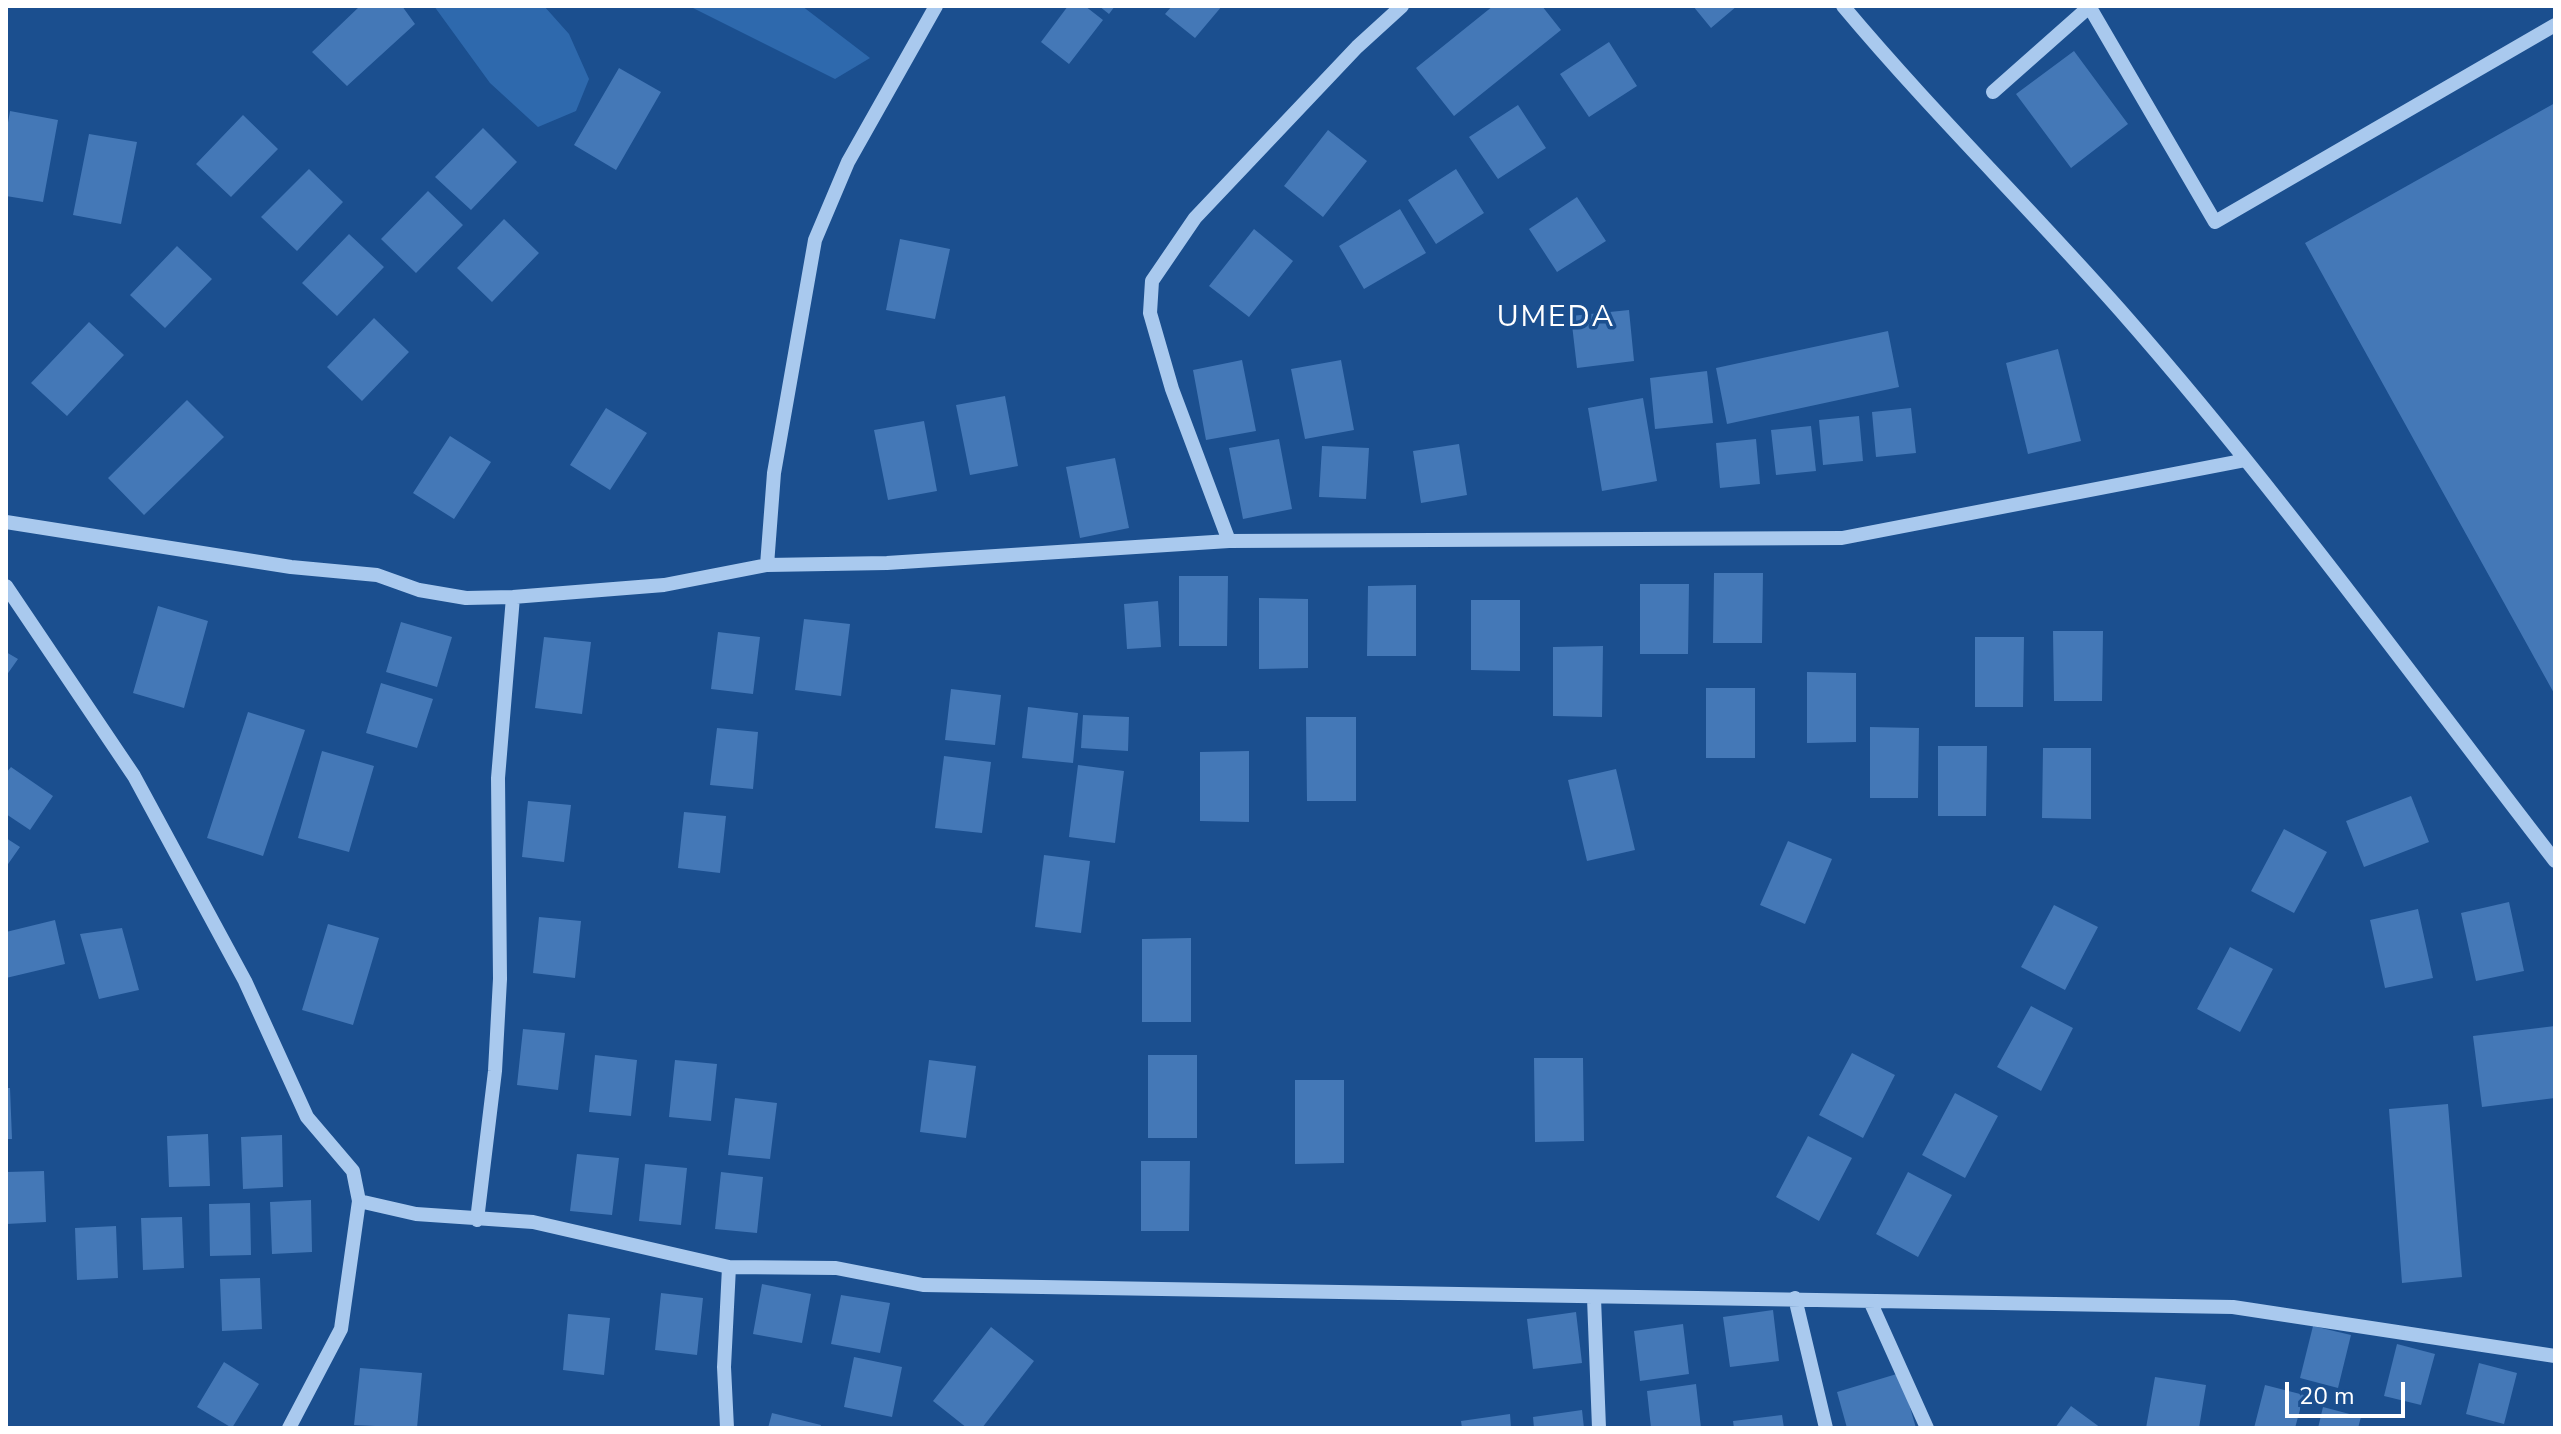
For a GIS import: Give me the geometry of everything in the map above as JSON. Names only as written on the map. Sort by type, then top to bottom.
[{"type":"street","points":[[767,565],[774,473],[815,240],[848,162],[936,6]]},
{"type":"street","points":[[1229,541],[1172,389],[1150,313],[1152,281],[1195,218],[1357,47],[1402,6]]},
{"type":"street","points":[[1843,6],[1897,71],[2120,310],[2246,460],[2555,861]]},
{"type":"street","points":[[1993,92],[2089,7],[2215,222],[2555,25]]},
{"type":"street","points":[[6,522],[291,567],[377,575],[419,590],[466,598],[513,597],[664,585],[767,565],[887,563],[1229,541],[1842,538],[2246,460]]},
{"type":"street","points":[[6,586],[134,776],[245,981],[307,1117],[353,1171],[359,1201],[341,1329],[289,1428]]},
{"type":"street","points":[[477,1220],[495,1071],[500,979],[498,778],[513,597]]},
{"type":"street","points":[[359,1201],[416,1214],[533,1222],[729,1267],[836,1268],[923,1285],[2233,1307],[2555,1356]]},
{"type":"street","points":[[727,1428],[724,1367],[729,1267]]},
{"type":"street","points":[[1594,1298],[1599,1428]]},
{"type":"street","points":[[1795,1298],[1826,1428]]},
{"type":"street","points":[[1870,1301],[1927,1428]]},
{"type":"shaded area","points":[[434,6],[544,6],[569,34],[589,79],[576,111],[538,127],[490,83]]},
{"type":"shaded area","points":[[689,6],[802,6],[870,58],[835,79]]},
{"type":"building","points":[[360,6],[402,6],[415,24],[347,86],[312,52]]},
{"type":"building","points":[[1068,6],[1085,6],[1103,20],[1069,64],[1041,42]]},
{"type":"building","points":[[1099,6],[1115,6],[1109,14]]},
{"type":"building","points":[[1172,6],[1222,6],[1195,38],[1165,14]]},
{"type":"building","points":[[1493,6],[1542,6],[1561,30],[1454,116],[1416,68]]},
{"type":"building","points":[[1693,6],[1737,6],[1711,28]]},
{"type":"building","points":[[1609,42],[1637,86],[1589,117],[1560,74]]},
{"type":"building","points":[[2074,51],[2128,124],[2071,168],[2016,94]]},
{"type":"building","points":[[619,68],[661,92],[616,170],[574,145]]},
{"type":"building","points":[[2555,103],[2555,695],[2305,243]]},
{"type":"building","points":[[1518,105],[1546,148],[1498,179],[1469,137]]},
{"type":"building","points":[[10,111],[58,120],[43,202],[6,196],[6,134]]},
{"type":"building","points":[[243,115],[278,149],[231,197],[196,164]]},
{"type":"building","points":[[483,128],[517,162],[471,210],[435,177]]},
{"type":"building","points":[[1328,130],[1367,161],[1323,217],[1284,186]]},
{"type":"building","points":[[89,134],[137,142],[121,224],[73,215]]},
{"type":"building","points":[[309,169],[343,202],[297,251],[261,217]]},
{"type":"building","points":[[1456,169],[1484,213],[1436,244],[1408,200]]},
{"type":"building","points":[[428,191],[463,225],[416,273],[381,239]]},
{"type":"building","points":[[1577,197],[1606,241],[1557,272],[1529,229]]},
{"type":"building","points":[[1400,209],[1426,253],[1364,289],[1339,246]]},
{"type":"building","points":[[504,219],[539,253],[492,302],[457,268]]},
{"type":"building","points":[[1254,229],[1293,261],[1249,317],[1209,286]]},
{"type":"building","points":[[349,234],[384,267],[337,316],[302,283]]},
{"type":"building","points":[[900,239],[950,249],[935,319],[886,310]]},
{"type":"building","points":[[177,246],[212,279],[165,328],[130,295]]},
{"type":"building","points":[[1629,310],[1634,361],[1577,368],[1571,316]]},
{"type":"building","points":[[374,318],[409,352],[362,401],[327,367]]},
{"type":"building","points":[[89,322],[124,355],[67,416],[31,383]]},
{"type":"building","points":[[1888,331],[1899,387],[1727,424],[1716,368]]},
{"type":"building","points":[[2058,349],[2081,441],[2028,454],[2006,363]]},
{"type":"building","points":[[1242,360],[1256,431],[1206,440],[1193,370]]},
{"type":"building","points":[[1341,360],[1354,430],[1305,439],[1291,369]]},
{"type":"building","points":[[1707,371],[1713,423],[1655,429],[1650,378]]},
{"type":"building","points":[[1005,396],[1018,466],[970,475],[956,405]]},
{"type":"building","points":[[1643,398],[1657,481],[1602,491],[1588,408]]},
{"type":"building","points":[[187,400],[224,437],[144,515],[108,478]]},
{"type":"building","points":[[606,408],[647,433],[610,490],[570,465]]},
{"type":"building","points":[[1911,408],[1916,453],[1876,457],[1872,412]]},
{"type":"building","points":[[1859,416],[1863,461],[1823,465],[1819,420]]},
{"type":"building","points":[[924,421],[937,491],[888,500],[874,430]]},
{"type":"building","points":[[1811,426],[1816,471],[1776,475],[1771,430]]},
{"type":"building","points":[[450,436],[491,462],[454,519],[413,493]]},
{"type":"building","points":[[1279,439],[1292,509],[1243,519],[1229,448]]},
{"type":"building","points":[[1756,439],[1760,484],[1720,488],[1716,443]]},
{"type":"building","points":[[1459,444],[1467,495],[1421,503],[1413,451]]},
{"type":"building","points":[[1322,446],[1369,448],[1366,499],[1319,497]]},
{"type":"building","points":[[1115,458],[1129,528],[1080,538],[1066,467]]},
{"type":"building","points":[[1714,573],[1763,573],[1762,643],[1713,643]]},
{"type":"building","points":[[1179,576],[1228,576],[1227,646],[1179,646]]},
{"type":"building","points":[[1640,584],[1689,584],[1688,654],[1640,654]]},
{"type":"building","points":[[1416,585],[1416,656],[1367,656],[1368,586]]},
{"type":"building","points":[[1259,598],[1308,599],[1308,668],[1259,669]]},
{"type":"building","points":[[1471,600],[1520,600],[1520,671],[1471,670]]},
{"type":"building","points":[[1158,601],[1161,647],[1127,649],[1124,604]]},
{"type":"building","points":[[158,606],[208,621],[184,708],[133,693]]},
{"type":"building","points":[[804,619],[850,624],[841,696],[795,690]]},
{"type":"building","points":[[401,622],[452,637],[437,687],[386,672]]},
{"type":"building","points":[[2053,631],[2103,631],[2102,701],[2054,701]]},
{"type":"building","points":[[718,632],[760,637],[753,694],[711,689]]},
{"type":"building","points":[[544,637],[591,642],[582,714],[535,708]]},
{"type":"building","points":[[1975,637],[2024,637],[2023,707],[1975,707]]},
{"type":"building","points":[[1603,646],[1602,717],[1553,716],[1553,647]]},
{"type":"building","points":[[6,652],[18,659],[6,676]]},
{"type":"building","points":[[1807,672],[1856,673],[1856,742],[1807,743]]},
{"type":"building","points":[[381,683],[433,699],[417,748],[366,733]]},
{"type":"building","points":[[1706,688],[1755,688],[1755,758],[1706,758]]},
{"type":"building","points":[[951,689],[1001,695],[995,745],[945,740]]},
{"type":"building","points":[[1028,707],[1078,713],[1073,763],[1022,758]]},
{"type":"building","points":[[248,712],[305,730],[263,856],[207,838]]},
{"type":"building","points":[[1083,715],[1129,717],[1128,751],[1081,748]]},
{"type":"building","points":[[1306,717],[1356,717],[1356,801],[1307,801]]},
{"type":"building","points":[[1870,727],[1919,728],[1918,798],[1870,798]]},
{"type":"building","points":[[717,728],[758,732],[753,789],[710,785]]},
{"type":"building","points":[[1938,746],[1987,746],[1986,816],[1938,816]]},
{"type":"building","points":[[2043,748],[2091,748],[2091,819],[2042,818]]},
{"type":"building","points":[[322,751],[374,766],[349,852],[298,838]]},
{"type":"building","points":[[1249,751],[1249,822],[1200,821],[1200,752]]},
{"type":"building","points":[[944,756],[991,762],[982,833],[935,828]]},
{"type":"building","points":[[1078,765],[1124,771],[1115,843],[1069,837]]},
{"type":"building","points":[[11,767],[53,796],[30,830],[6,814],[6,773]]},
{"type":"building","points":[[1616,769],[1635,850],[1587,861],[1568,780]]},
{"type":"building","points":[[2411,796],[2429,842],[2364,867],[2346,821]]},
{"type":"building","points":[[528,801],[571,805],[564,862],[522,857]]},
{"type":"building","points":[[684,812],[726,816],[720,873],[678,868]]},
{"type":"building","points":[[2284,829],[2327,852],[2294,913],[2251,891]]},
{"type":"building","points":[[6,838],[20,847],[6,867]]},
{"type":"building","points":[[1788,841],[1832,859],[1805,924],[1760,905]]},
{"type":"building","points":[[1044,855],[1090,861],[1081,933],[1035,927]]},
{"type":"building","points":[[2509,902],[2524,971],[2476,981],[2461,913]]},
{"type":"building","points":[[2054,905],[2098,927],[2065,990],[2021,967]]},
{"type":"building","points":[[2418,909],[2433,978],[2385,988],[2370,920]]},
{"type":"building","points":[[539,917],[581,921],[575,978],[533,973]]},
{"type":"building","points":[[55,920],[65,964],[6,978],[6,932]]},
{"type":"building","points":[[328,924],[379,938],[353,1025],[302,1010]]},
{"type":"building","points":[[122,928],[139,990],[99,999],[80,934]]},
{"type":"building","points":[[1191,938],[1191,1022],[1142,1022],[1142,939]]},
{"type":"building","points":[[2230,947],[2273,969],[2240,1032],[2197,1009]]},
{"type":"building","points":[[2031,1006],[2073,1028],[2041,1091],[1997,1067]]},
{"type":"building","points":[[2555,1026],[2555,1098],[2482,1107],[2473,1036]]},
{"type":"building","points":[[523,1029],[565,1033],[558,1090],[517,1085]]},
{"type":"building","points":[[1852,1053],[1895,1075],[1863,1138],[1819,1115]]},
{"type":"building","points":[[595,1055],[637,1060],[631,1116],[589,1112]]},
{"type":"building","points":[[1148,1055],[1197,1055],[1197,1138],[1148,1138]]},
{"type":"building","points":[[1534,1058],[1583,1058],[1584,1141],[1535,1142]]},
{"type":"building","points":[[675,1060],[717,1064],[711,1121],[669,1117]]},
{"type":"building","points":[[929,1060],[976,1066],[966,1138],[920,1132]]},
{"type":"building","points":[[1295,1080],[1344,1080],[1344,1163],[1295,1164]]},
{"type":"building","points":[[6,1088],[10,1088],[12,1139],[6,1139]]},
{"type":"building","points":[[1955,1093],[1998,1116],[1965,1178],[1922,1155]]},
{"type":"building","points":[[735,1098],[777,1103],[770,1159],[728,1155]]},
{"type":"building","points":[[2448,1104],[2462,1277],[2402,1283],[2389,1109]]},
{"type":"building","points":[[208,1134],[210,1186],[169,1187],[167,1136]]},
{"type":"building","points":[[282,1135],[283,1187],[243,1189],[241,1137]]},
{"type":"building","points":[[1808,1136],[1852,1158],[1819,1221],[1776,1197]]},
{"type":"building","points":[[577,1154],[619,1158],[612,1215],[570,1211]]},
{"type":"building","points":[[1141,1161],[1190,1161],[1189,1231],[1141,1231]]},
{"type":"building","points":[[645,1164],[687,1168],[681,1225],[639,1221]]},
{"type":"building","points":[[44,1171],[46,1222],[6,1224],[6,1172]]},
{"type":"building","points":[[721,1172],[763,1177],[757,1233],[715,1229]]},
{"type":"building","points":[[1908,1172],[1952,1195],[1918,1257],[1876,1234]]},
{"type":"building","points":[[311,1200],[312,1252],[272,1254],[270,1202]]},
{"type":"building","points":[[250,1203],[251,1255],[210,1256],[209,1204]]},
{"type":"building","points":[[182,1217],[184,1268],[143,1270],[141,1218]]},
{"type":"building","points":[[116,1226],[118,1278],[77,1280],[75,1228]]},
{"type":"building","points":[[260,1278],[262,1329],[222,1331],[220,1279]]},
{"type":"building","points":[[762,1284],[811,1294],[802,1343],[753,1334]]},
{"type":"building","points":[[661,1293],[703,1298],[697,1355],[655,1350]]},
{"type":"building","points":[[841,1295],[890,1303],[880,1353],[831,1344]]},
{"type":"building","points":[[1773,1310],[1779,1361],[1730,1367],[1723,1317]]},
{"type":"building","points":[[1576,1312],[1582,1363],[1533,1369],[1527,1319]]},
{"type":"building","points":[[568,1314],[610,1318],[604,1375],[563,1370]]},
{"type":"building","points":[[1683,1324],[1689,1374],[1640,1381],[1634,1331]]},
{"type":"building","points":[[2313,1326],[2351,1335],[2338,1388],[2300,1378]]},
{"type":"building","points":[[991,1327],[1034,1361],[982,1428],[967,1428],[933,1401]]},
{"type":"building","points":[[2397,1344],[2435,1354],[2421,1405],[2384,1396]]},
{"type":"building","points":[[854,1357],[902,1367],[892,1417],[844,1407]]},
{"type":"building","points":[[224,1362],[259,1384],[232,1428],[197,1407]]},
{"type":"building","points":[[2479,1363],[2517,1373],[2504,1424],[2466,1414]]},
{"type":"building","points":[[360,1368],[422,1373],[417,1428],[354,1425]]},
{"type":"building","points":[[1900,1373],[1916,1428],[1847,1428],[1837,1392]]},
{"type":"building","points":[[2155,1377],[2206,1385],[2199,1428],[2146,1428]]},
{"type":"building","points":[[1696,1384],[1701,1428],[1651,1428],[1647,1391]]},
{"type":"building","points":[[2265,1385],[2304,1395],[2295,1428],[2254,1428]]},
{"type":"building","points":[[2071,1406],[2101,1428],[2055,1428]]},
{"type":"building","points":[[2323,1407],[2361,1417],[2358,1428],[2318,1428]]},
{"type":"building","points":[[1582,1410],[1584,1428],[1534,1428],[1533,1417]]},
{"type":"building","points":[[772,1413],[821,1425],[820,1428],[768,1428]]},
{"type":"building","points":[[1510,1414],[1511,1428],[1462,1428],[1461,1421]]},
{"type":"building","points":[[1782,1415],[1784,1428],[1734,1428],[1733,1421]]},
{"type":"district","name":"UMEDA","points":[[1556,319]]}]
